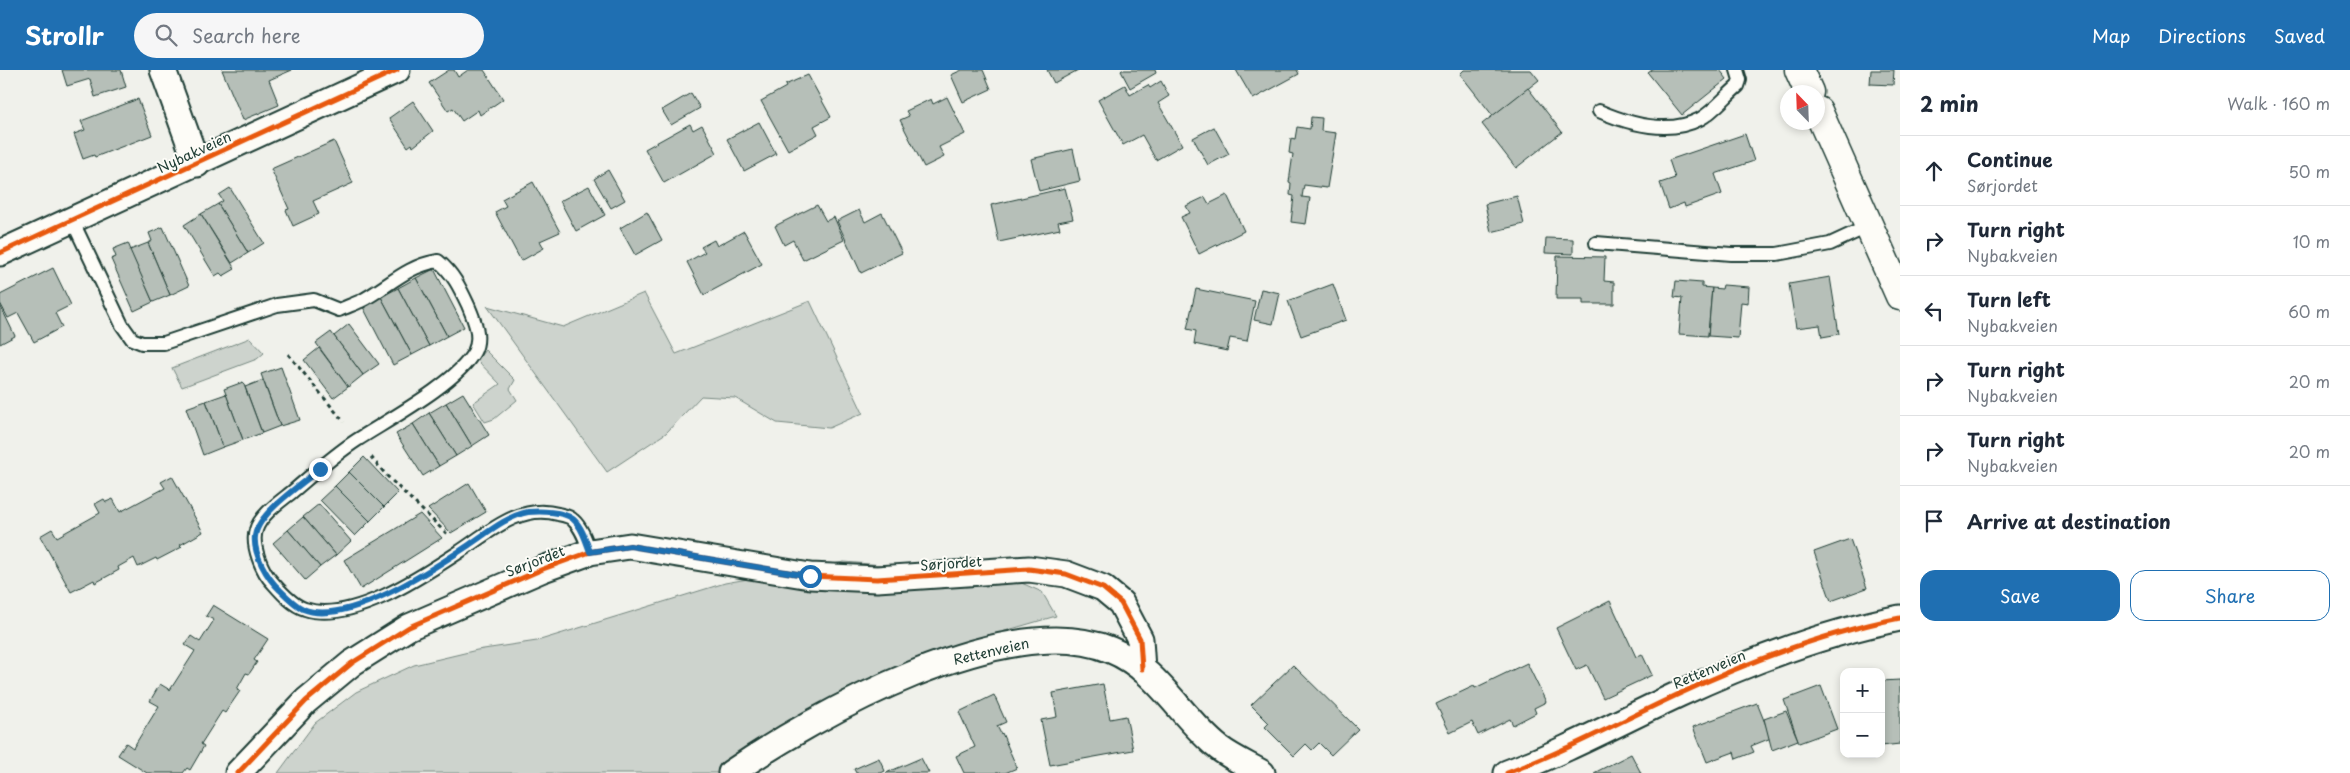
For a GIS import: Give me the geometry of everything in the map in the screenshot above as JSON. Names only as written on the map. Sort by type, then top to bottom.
[{"type":"street","points":[[163,70],[198,164]]},
{"type":"street","name":"Nybakveien","points":[[0,253],[198,164],[397,70]]},
{"type":"street","points":[[1799,70],[1806,85]]},
{"type":"street","points":[[1825,127],[1900,296]]},
{"type":"street","name":"Sørjordet","points":[[238,773],[306,700],[352,664],[409,627],[543,568],[590,552],[630,546],[810,576],[877,579],[1029,569],[1066,574],[1102,588],[1121,603],[1140,639],[1142,668]]},
{"type":"street","name":"Rettenveien","points":[[1507,773],[1541,760],[1680,694],[1798,644],[1844,630],[1900,618]]},
{"type":"street","name":"Rettenveien","points":[[731,773],[791,734],[855,700],[947,661],[1016,642],[1054,639],[1079,642],[1111,650],[1142,668],[1220,748],[1262,773]]},
{"type":"lane","points":[[1599,111],[1639,125],[1680,125],[1700,119],[1738,86],[1740,80],[1737,70]]},
{"type":"lane","points":[[72,220],[122,325],[132,339],[142,343],[164,343],[277,305],[314,300],[339,310],[362,300],[400,275],[422,264],[438,261],[458,284],[472,314],[478,336],[474,351],[465,363],[452,378],[356,441],[320,469],[264,517],[256,528],[255,540],[259,557],[271,581],[303,609],[321,612],[343,610],[370,602],[431,571],[502,523],[528,512],[552,512],[572,518],[581,530],[590,552]]},
{"type":"lane","points":[[1596,243],[1731,254],[1777,254],[1830,244],[1869,226]]},
{"type":"path","points":[[288,354],[349,429]]},
{"type":"path","points":[[387,476],[440,528]]},
{"type":"shaded area","points":[[644,293],[676,354],[810,301],[863,413],[829,428],[777,423],[735,398],[701,396],[666,433],[607,472],[487,306],[563,327]]},
{"type":"shaded area","points":[[250,338],[264,353],[257,359],[182,387],[172,368]]},
{"type":"shaded area","points":[[485,350],[515,380],[510,389],[517,400],[494,419],[485,422],[473,403],[500,384],[477,360]]},
{"type":"shaded area","points":[[844,562],[1001,574],[1042,592],[1056,616],[1008,630],[961,648],[746,773],[278,773],[315,723],[356,692],[414,665],[477,650],[537,641],[725,583]]},
{"type":"building","points":[[62,70],[121,70],[126,87],[95,97],[90,79],[67,86]]},
{"type":"building","points":[[222,70],[292,70],[269,80],[279,105],[243,120]]},
{"type":"building","points":[[449,70],[454,70],[458,77],[468,70],[484,70],[503,99],[480,115],[478,110],[462,121],[453,108],[448,111],[429,83]]},
{"type":"building","points":[[962,70],[983,70],[991,89],[963,102],[951,75]]},
{"type":"building","points":[[1047,70],[1078,70],[1054,83]]},
{"type":"building","points":[[1122,70],[1155,70],[1156,73],[1130,88]]},
{"type":"building","points":[[1236,70],[1297,70],[1299,74],[1253,99]]},
{"type":"building","points":[[1464,70],[1531,70],[1539,80],[1493,116],[1460,74]]},
{"type":"building","points":[[1652,70],[1720,70],[1727,79],[1682,115],[1648,73]]},
{"type":"building","points":[[1871,70],[1894,70],[1893,85],[1870,84]]},
{"type":"building","points":[[808,75],[831,117],[814,126],[818,134],[788,150],[761,101],[786,87],[785,85]]},
{"type":"building","points":[[1161,81],[1169,96],[1158,103],[1182,145],[1156,160],[1142,135],[1123,145],[1098,100],[1125,85],[1130,95],[1148,85],[1150,88]]},
{"type":"building","points":[[1528,88],[1562,132],[1516,168],[1482,124]]},
{"type":"building","points":[[691,93],[700,108],[671,125],[662,110]]},
{"type":"building","points":[[947,97],[965,134],[939,147],[944,157],[924,167],[900,120],[909,116],[906,111],[931,99],[933,104]]},
{"type":"building","points":[[138,99],[152,135],[95,157],[94,155],[83,159],[74,134],[85,130],[81,121]]},
{"type":"building","points":[[413,101],[433,131],[413,147],[412,144],[408,147],[389,118]]},
{"type":"building","points":[[1311,117],[1322,118],[1321,131],[1336,133],[1327,188],[1304,185],[1302,197],[1310,198],[1306,224],[1291,222],[1294,196],[1290,195],[1291,183],[1289,182],[1293,154],[1289,153],[1291,138],[1295,139],[1297,127],[1310,129]]},
{"type":"building","points":[[759,122],[776,154],[744,171],[727,139]]},
{"type":"building","points":[[690,124],[693,130],[702,125],[717,153],[664,183],[645,149]]},
{"type":"building","points":[[1214,127],[1229,154],[1208,165],[1193,138]]},
{"type":"building","points":[[1745,134],[1754,161],[1715,174],[1722,194],[1685,207],[1684,203],[1669,209],[1660,183],[1675,178],[1669,160]]},
{"type":"building","points":[[334,141],[353,183],[313,201],[319,214],[293,226],[286,210],[289,209],[271,169]]},
{"type":"building","points":[[1073,149],[1080,181],[1039,191],[1031,159]]},
{"type":"building","points":[[608,170],[625,200],[611,208],[594,179]]},
{"type":"building","points":[[533,182],[560,232],[540,241],[544,248],[521,261],[495,212],[506,206],[502,199]]},
{"type":"building","points":[[589,186],[605,215],[576,231],[560,201]]},
{"type":"building","points":[[230,188],[264,243],[248,253],[218,204],[223,201],[219,195]]},
{"type":"building","points":[[1065,188],[1073,219],[1058,222],[1060,229],[999,242],[991,205]]},
{"type":"building","points":[[1227,195],[1244,231],[1199,254],[1181,217],[1190,213],[1186,206],[1205,197],[1209,204]]},
{"type":"building","points":[[1517,196],[1524,224],[1491,232],[1485,204]]},
{"type":"building","points":[[218,204],[248,253],[232,263],[201,214]]},
{"type":"building","points":[[817,205],[826,221],[834,217],[844,240],[803,260],[793,240],[784,245],[775,226]]},
{"type":"building","points":[[859,210],[865,222],[882,213],[902,253],[861,273],[837,221]]},
{"type":"building","points":[[647,212],[662,240],[635,255],[620,228]]},
{"type":"building","points":[[201,214],[235,269],[223,276],[220,273],[215,276],[184,225]]},
{"type":"building","points":[[163,227],[189,286],[170,295],[148,243],[152,241],[149,233]]},
{"type":"building","points":[[744,231],[762,264],[704,295],[687,262],[705,252],[701,247],[714,240],[717,246]]},
{"type":"building","points":[[1546,238],[1573,239],[1573,254],[1545,253]]},
{"type":"building","points":[[128,243],[153,302],[134,311],[111,259],[116,257],[113,249]]},
{"type":"building","points":[[148,243],[170,295],[153,302],[130,250]]},
{"type":"building","points":[[1557,256],[1605,257],[1604,281],[1614,282],[1614,304],[1583,304],[1583,299],[1556,299]]},
{"type":"building","points":[[53,268],[71,305],[55,313],[62,327],[34,342],[18,313],[8,318],[0,303],[0,295]]},
{"type":"building","points":[[434,269],[464,327],[447,336],[416,278]]},
{"type":"building","points":[[1830,277],[1839,334],[1822,337],[1820,325],[1796,328],[1789,284]]},
{"type":"building","points":[[416,278],[447,336],[429,346],[398,288]]},
{"type":"building","points":[[1676,281],[1702,283],[1702,287],[1712,288],[1708,336],[1679,334],[1682,298],[1674,297]]},
{"type":"building","points":[[1333,284],[1346,320],[1301,336],[1288,301]]},
{"type":"building","points":[[1723,285],[1749,287],[1748,303],[1741,302],[1738,338],[1708,336],[1712,288],[1722,289]]},
{"type":"building","points":[[398,288],[429,346],[412,355],[381,297]]},
{"type":"building","points":[[1196,289],[1255,301],[1247,341],[1230,338],[1227,351],[1194,344],[1196,331],[1187,329]]},
{"type":"building","points":[[1261,289],[1280,293],[1273,324],[1254,320]]},
{"type":"building","points":[[381,297],[412,355],[393,365],[363,307]]},
{"type":"building","points":[[0,305],[15,336],[0,344]]},
{"type":"building","points":[[349,324],[379,364],[363,375],[334,336]]},
{"type":"building","points":[[331,332],[363,375],[348,387],[316,343]]},
{"type":"building","points":[[319,348],[348,387],[333,398],[304,360]]},
{"type":"building","points":[[281,367],[300,420],[280,426],[261,374]]},
{"type":"building","points":[[263,380],[280,426],[262,433],[245,387]]},
{"type":"building","points":[[243,382],[262,433],[243,440],[224,389]]},
{"type":"building","points":[[463,393],[489,435],[472,446],[446,403]]},
{"type":"building","points":[[226,394],[243,440],[223,447],[206,401]]},
{"type":"building","points":[[206,401],[223,447],[203,455],[186,408]]},
{"type":"building","points":[[446,403],[472,446],[456,456],[429,413]]},
{"type":"building","points":[[429,413],[456,456],[439,466],[413,424]]},
{"type":"building","points":[[413,424],[439,466],[423,476],[396,434]]},
{"type":"building","points":[[364,457],[398,493],[384,507],[349,472]]},
{"type":"building","points":[[349,472],[384,507],[370,521],[335,486]]},
{"type":"building","points":[[172,476],[203,532],[180,545],[182,547],[157,560],[156,558],[138,567],[134,558],[118,567],[119,570],[95,583],[94,580],[71,592],[40,536],[52,529],[57,537],[100,513],[95,504],[104,499],[106,502],[113,499],[120,512],[165,488],[161,482]]},
{"type":"building","points":[[469,483],[486,512],[451,533],[428,509]]},
{"type":"building","points":[[335,486],[370,521],[355,536],[320,500]]},
{"type":"building","points":[[319,504],[351,541],[336,555],[303,517]]},
{"type":"building","points":[[420,514],[442,538],[361,589],[344,560]]},
{"type":"building","points":[[303,517],[336,555],[320,567],[288,530]]},
{"type":"building","points":[[288,530],[320,567],[305,580],[273,543]]},
{"type":"building","points":[[1850,539],[1867,588],[1831,601],[1814,552]]},
{"type":"building","points":[[1610,601],[1636,657],[1642,654],[1652,675],[1603,698],[1587,665],[1576,670],[1556,628]]},
{"type":"building","points":[[213,605],[268,639],[254,660],[257,662],[249,674],[246,673],[237,689],[240,691],[225,713],[222,711],[201,744],[204,746],[190,770],[187,768],[183,773],[147,773],[118,755],[126,743],[133,748],[159,706],[150,701],[160,684],[170,690],[195,651],[185,645],[191,636],[200,642],[214,620],[206,616]]},
{"type":"building","points":[[1527,663],[1546,702],[1534,708],[1536,713],[1513,725],[1510,719],[1478,735],[1472,722],[1450,733],[1436,704]]},
{"type":"building","points":[[1293,665],[1358,729],[1331,755],[1319,743],[1312,750],[1306,744],[1294,756],[1265,727],[1269,723],[1251,705]]},
{"type":"building","points":[[1900,680],[1900,744],[1885,746],[1885,681]]},
{"type":"building","points":[[1103,684],[1110,719],[1126,716],[1133,750],[1050,765],[1041,720],[1057,717],[1053,693]]},
{"type":"building","points":[[1821,686],[1837,729],[1799,743],[1784,700]]},
{"type":"building","points":[[994,695],[1006,722],[997,726],[1002,733],[1017,768],[1005,773],[964,773],[956,756],[975,747],[959,712]]},
{"type":"building","points":[[1757,703],[1771,738],[1751,746],[1754,752],[1736,759],[1734,752],[1707,762],[1693,727]]},
{"type":"building","points":[[1786,711],[1798,740],[1772,750],[1764,719]]},
{"type":"building","points":[[1631,754],[1641,773],[1594,773]]},
{"type":"building","points":[[879,758],[885,771],[881,773],[856,773],[854,769]]},
{"type":"building","points":[[921,758],[929,773],[886,773]]},
{"type":"cycle path","points":[[0,253],[397,70]]},
{"type":"cycle path","points":[[238,773],[306,701],[352,663],[409,627],[543,569],[590,552],[630,546],[810,576],[877,579],[1029,569],[1066,574],[1103,588],[1121,603],[1140,639],[1142,669]]},
{"type":"cycle path","points":[[1507,773],[1760,659],[1815,640],[1900,618]]},
{"type":"route","points":[[320,469],[264,517],[256,528],[255,540],[259,557],[271,581],[288,598],[303,609],[321,612],[343,610],[370,602],[431,571],[502,523],[528,512],[552,512],[572,518],[581,530],[590,552],[630,546],[810,576]]}]
